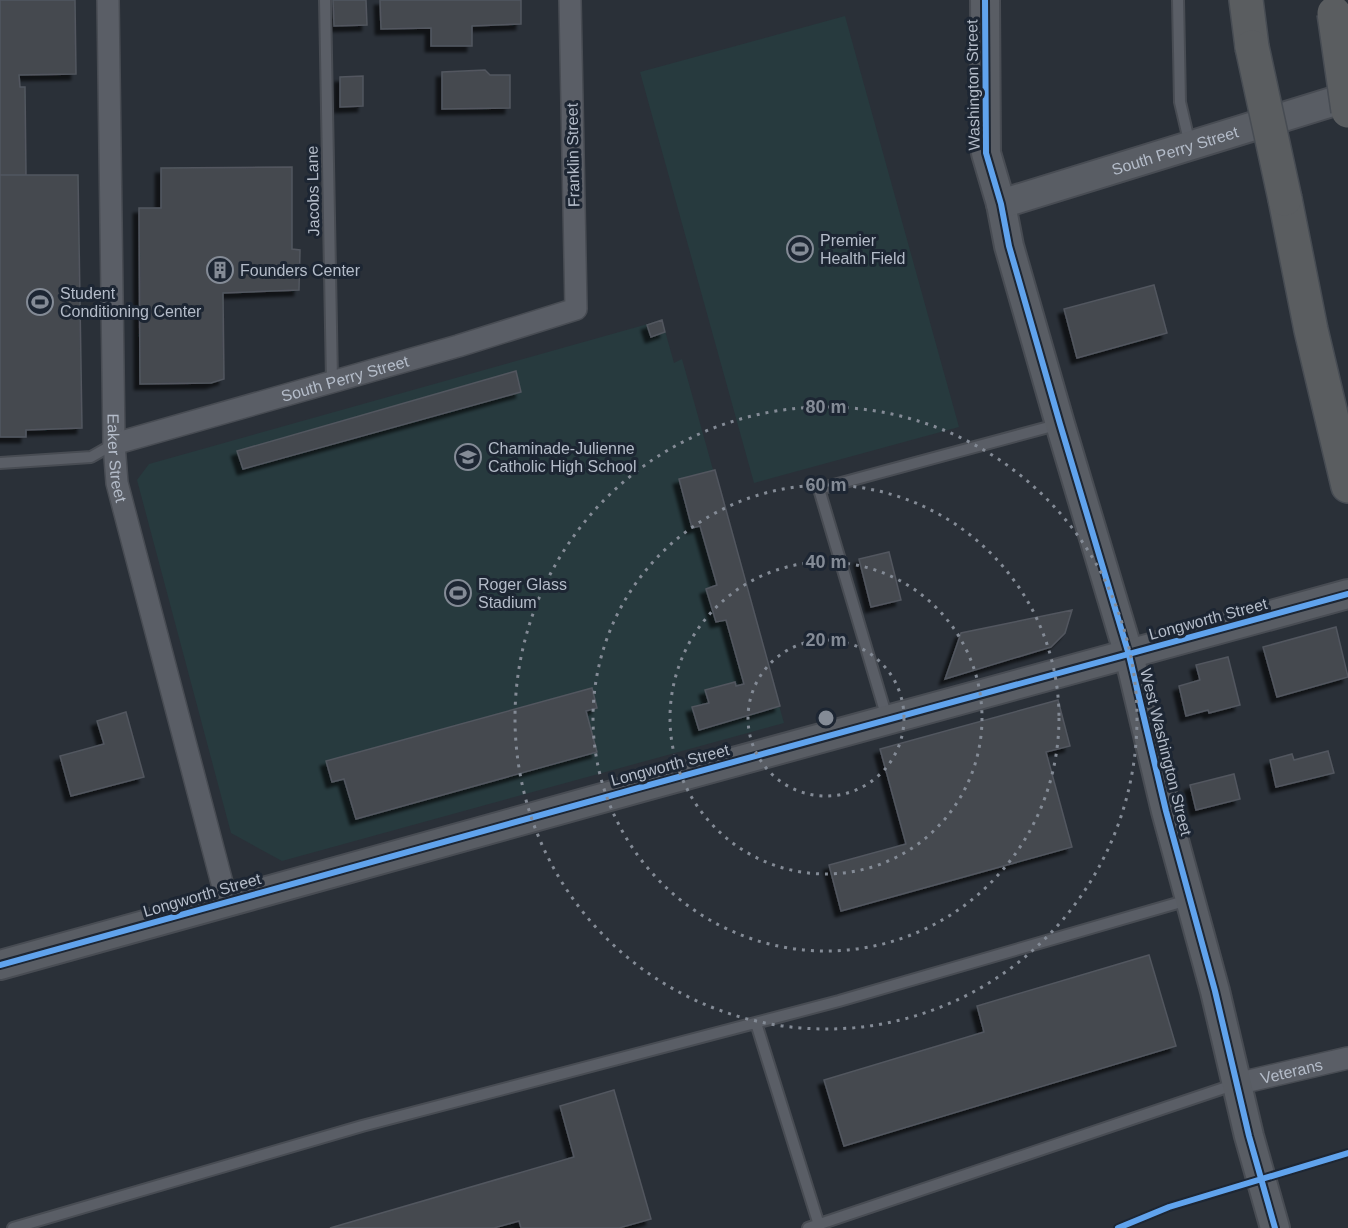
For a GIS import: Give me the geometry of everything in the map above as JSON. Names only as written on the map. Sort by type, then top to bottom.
[{"type":"highway","points":[[1246,0],[1252,47],[1311,330],[1348,486]]},
{"type":"highway","points":[[1332,7],[1348,111]]},
{"type":"street","name":"Eaker Street","points":[[108,0],[114,444],[117,483],[227,902]]},
{"type":"street","name":"Franklin Street","points":[[570,0],[576,309]]},
{"type":"street","name":"Washington Street","points":[[986,0],[986,153],[1000,204]]},
{"type":"street","name":"South Perry Street","points":[[1000,204],[1348,97]]},
{"type":"street","name":"West Washington Street","points":[[1000,204],[1060,424],[1129,655],[1215,991],[1249,1136],[1275,1228]]},
{"type":"street","name":"South Perry Street","points":[[114,444],[458,346],[576,309]]},
{"type":"street","name":"Longworth Street","points":[[0,965],[887,719],[1348,594]]},
{"type":"street","name":"Veterans","points":[[1236,1084],[1348,1058]]},
{"type":"lane","name":"Jacobs Lane","points":[[325,0],[332,381]]},
{"type":"lane","points":[[1178,0],[1180,102],[1190,145]]},
{"type":"lane","points":[[887,719],[819,489],[1060,424]]},
{"type":"lane","points":[[0,463],[91,457],[114,444]]},
{"type":"lane","points":[[13,1228],[35,1225],[362,1126],[839,1001],[1190,899]]},
{"type":"lane","points":[[756,1023],[814,1226],[1236,1084]]},
{"type":"green space","name":"Premier Health Field","points":[[845,16],[959,427],[754,483],[640,72]]},
{"type":"green space","name":"Roger Glass Stadium","points":[[662,320],[674,363],[682,359],[784,723],[282,861],[231,833],[137,480],[149,464]]},
{"type":"building","points":[[0,0],[75,0],[76,74],[19,75],[20,87],[25,87],[26,175],[0,175]]},
{"type":"building","points":[[333,0],[366,0],[367,25],[334,26]]},
{"type":"building","points":[[380,0],[521,0],[521,24],[472,26],[472,46],[431,46],[431,28],[381,29]]},
{"type":"building","points":[[485,70],[490,75],[510,75],[510,108],[442,109],[442,72]]},
{"type":"building","points":[[363,76],[363,106],[340,107],[340,77]]},
{"type":"building","name":"Founders Center","points":[[292,167],[292,249],[300,250],[299,290],[223,293],[224,379],[211,383],[140,384],[139,208],[161,208],[161,168]]},
{"type":"building","name":"Student Conditioning Center","points":[[0,175],[78,175],[82,428],[26,430],[26,437],[0,437]]},
{"type":"building","points":[[1154,285],[1167,333],[1077,358],[1064,309]]},
{"type":"building","points":[[662,320],[665,332],[651,337],[647,325]]},
{"type":"building","points":[[516,371],[521,392],[243,469],[237,451]]},
{"type":"building","points":[[715,470],[780,706],[699,730],[692,707],[709,703],[705,690],[735,682],[736,686],[744,684],[726,620],[716,622],[706,589],[717,585],[700,526],[692,528],[679,479]]},
{"type":"building","points":[[889,552],[901,600],[871,607],[859,559]]},
{"type":"building","points":[[1072,610],[1065,633],[1051,647],[945,679],[961,633]]},
{"type":"building","points":[[1336,627],[1348,677],[1277,697],[1263,647]]},
{"type":"building","points":[[1228,657],[1240,705],[1186,716],[1179,686],[1200,680],[1196,665]]},
{"type":"building","points":[[592,688],[597,708],[586,711],[597,752],[356,819],[344,779],[332,782],[326,761]]},
{"type":"building","points":[[1058,700],[1070,746],[1046,752],[1072,847],[841,911],[829,865],[906,844],[880,749]]},
{"type":"building","points":[[126,712],[144,777],[71,796],[60,756],[104,744],[97,721]]},
{"type":"building","points":[[1328,751],[1334,773],[1276,787],[1270,760],[1292,754],[1294,760]]},
{"type":"building","points":[[1234,774],[1240,799],[1196,810],[1190,785]]},
{"type":"building","points":[[1149,955],[1176,1046],[844,1146],[824,1080],[984,1032],[977,1006]]},
{"type":"building","points":[[614,1090],[651,1219],[619,1228],[521,1228],[519,1221],[494,1228],[330,1228],[574,1157],[560,1106]]},
{"type":"cycle path","points":[[985,0],[986,153],[1001,204],[1009,246],[1129,655],[1166,811],[1215,991],[1249,1136],[1275,1228]]},
{"type":"cycle path","points":[[0,965],[1348,594]]},
{"type":"cycle path","points":[[1118,1228],[1169,1207],[1348,1153]]},
{"type":"place","name":"Premier Health Field","points":[[800,249]]},
{"type":"place","name":"Founders Center","points":[[220,270]]},
{"type":"place","name":"Student Conditioning Center","points":[[40,302]]},
{"type":"place","name":"Chaminade-Julienne Catholic High School","points":[[468,457]]},
{"type":"place","name":"Roger Glass Stadium","points":[[458,593]]}]
